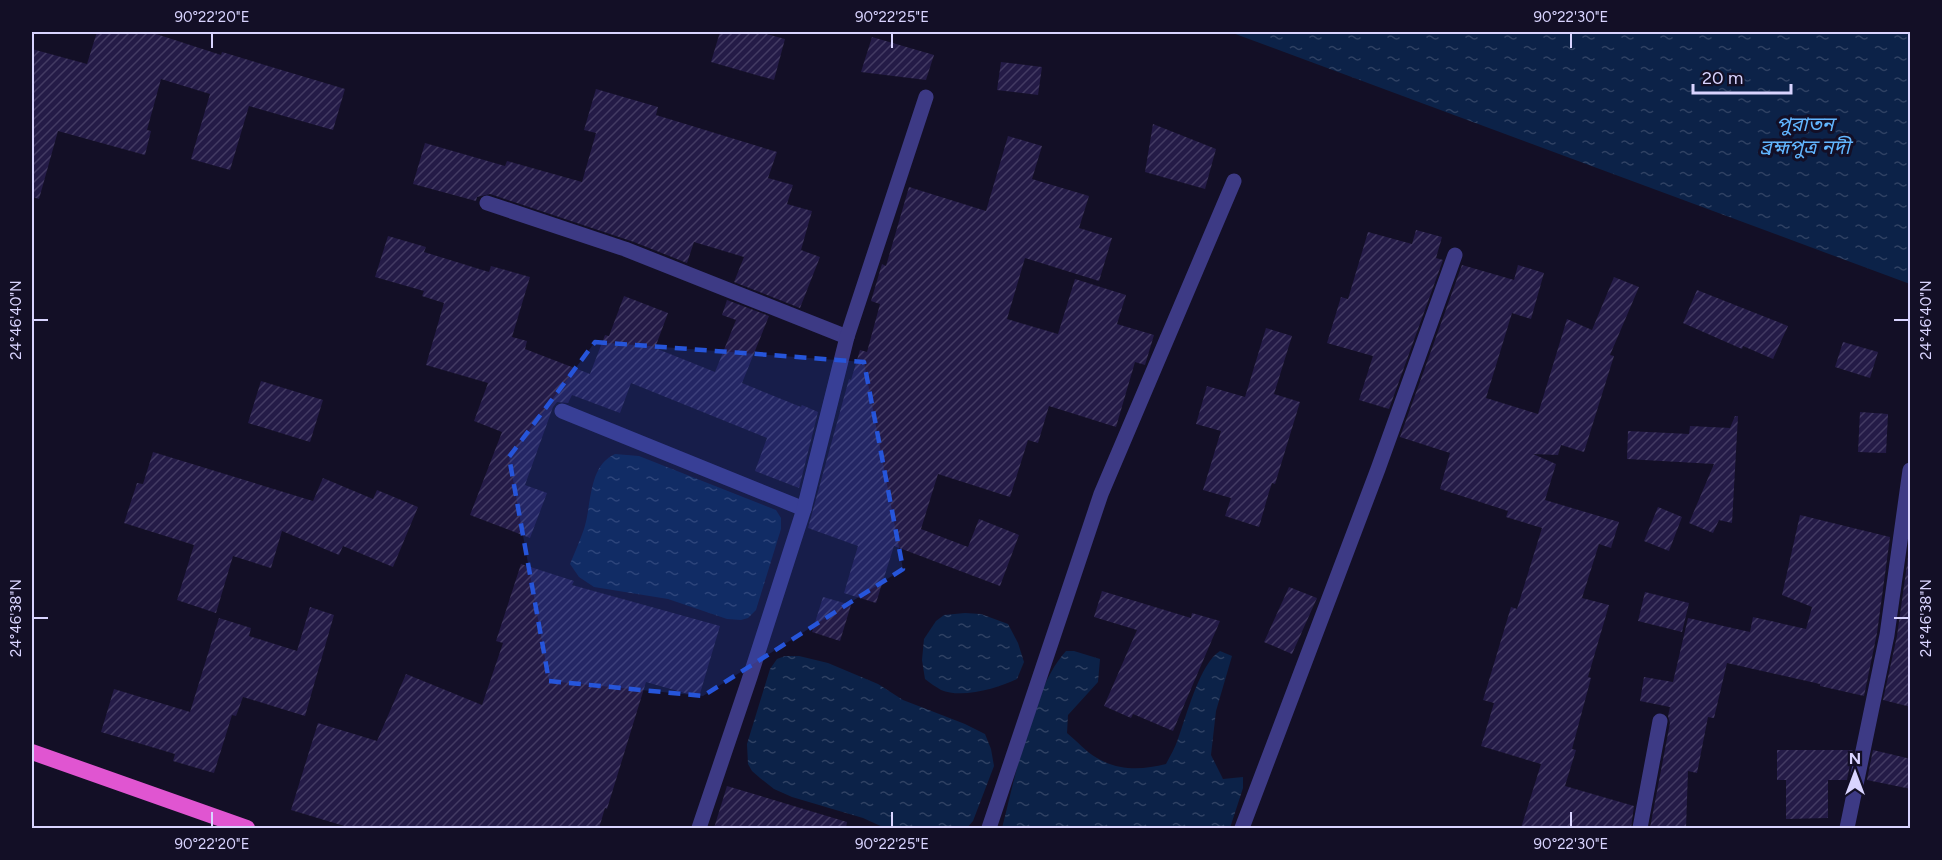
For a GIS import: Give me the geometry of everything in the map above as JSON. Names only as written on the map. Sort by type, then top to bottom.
[{"type":"highway","points":[[32,752],[247,828]]},
{"type":"street","points":[[699,828],[804,509],[847,337],[926,97]]},
{"type":"street","points":[[989,828],[1101,494],[1234,181]]},
{"type":"street","points":[[486,203],[626,249],[847,337]]},
{"type":"street","points":[[1242,828],[1378,469],[1455,255]]},
{"type":"street","points":[[562,411],[804,509]]},
{"type":"street","points":[[1847,828],[1887,635],[1911,470]]},
{"type":"street","points":[[1640,828],[1660,721]]},
{"type":"highlighted area","points":[[595,342],[864,362],[903,569],[703,696],[549,681],[509,457]]},
{"type":"water","name":"পুরাতন ব্রহ্মপুত্র নদী","points":[[1230,32],[1910,32],[1910,284]]},
{"type":"water","points":[[615,454],[639,456],[776,510],[781,518],[781,529],[756,610],[748,618],[727,619],[668,599],[594,587],[579,577],[570,564],[587,519],[595,476],[606,460]]},
{"type":"water","points":[[981,614],[1008,624],[1018,643],[1024,662],[1017,679],[990,689],[959,693],[941,690],[925,679],[922,660],[924,639],[936,621],[944,615]]},
{"type":"water","points":[[1066,651],[1074,651],[1100,659],[1098,682],[1068,715],[1067,733],[1097,758],[1113,765],[1131,768],[1166,764],[1177,742],[1194,691],[1206,667],[1220,651],[1232,656],[1216,711],[1211,755],[1223,779],[1243,777],[1243,788],[1230,828],[1002,828],[1034,710],[1043,687]]},
{"type":"water","points":[[785,656],[799,656],[828,663],[878,684],[903,700],[985,734],[994,766],[973,821],[967,828],[885,828],[863,818],[792,797],[774,789],[752,771],[748,764],[747,744],[770,669],[777,659]]},
{"type":"building","points":[[97,32],[150,32],[221,55],[222,52],[345,89],[333,130],[249,106],[230,170],[191,159],[210,94],[161,79],[147,130],[151,131],[145,155],[58,131],[39,199],[32,197],[32,49],[87,64]]},
{"type":"building","points":[[720,32],[759,32],[785,39],[774,80],[711,62]]},
{"type":"building","points":[[872,37],[934,55],[926,80],[861,72]]},
{"type":"building","points":[[1001,62],[1042,67],[1038,95],[997,90]]},
{"type":"building","points":[[596,89],[658,107],[656,115],[777,152],[768,178],[793,185],[787,204],[812,211],[801,250],[820,257],[800,308],[734,282],[744,257],[694,242],[687,263],[634,242],[490,194],[477,197],[476,201],[413,184],[425,143],[505,166],[507,161],[582,182],[596,133],[584,130]]},
{"type":"building","points":[[1153,124],[1216,149],[1205,189],[1145,172]]},
{"type":"building","points":[[1008,136],[1042,146],[1032,179],[1089,196],[1079,228],[1112,238],[1099,281],[1025,258],[1007,319],[1058,334],[1075,279],[1126,295],[1117,324],[1154,335],[1145,365],[1135,362],[1116,427],[1049,406],[1038,443],[1028,440],[1010,497],[938,474],[921,529],[968,547],[979,519],[1019,535],[1000,586],[894,546],[876,603],[844,593],[858,546],[808,528],[849,379],[851,380],[860,350],[867,352],[880,304],[871,301],[882,264],[886,266],[909,187],[986,211]]},
{"type":"building","points":[[1416,230],[1442,237],[1436,258],[1443,260],[1389,409],[1359,400],[1373,356],[1327,343],[1341,297],[1348,299],[1368,232],[1412,244]]},
{"type":"building","points":[[388,236],[426,247],[424,252],[489,272],[491,266],[530,277],[512,337],[527,341],[525,349],[590,374],[605,335],[609,336],[624,296],[668,313],[655,348],[715,372],[736,320],[722,315],[727,300],[769,316],[742,383],[818,412],[799,488],[755,471],[767,438],[631,383],[620,413],[572,395],[568,403],[557,402],[553,407],[525,485],[547,493],[530,538],[470,515],[502,432],[474,421],[488,383],[426,365],[444,303],[422,296],[424,291],[375,277]]},
{"type":"building","points":[[1462,265],[1514,280],[1518,265],[1544,273],[1531,319],[1512,313],[1486,398],[1538,414],[1567,319],[1592,330],[1614,277],[1639,287],[1610,355],[1614,356],[1584,452],[1561,445],[1558,455],[1533,454],[1556,464],[1545,500],[1619,522],[1611,548],[1599,544],[1582,598],[1609,605],[1588,677],[1591,678],[1572,749],[1576,750],[1565,786],[1634,806],[1631,828],[1521,828],[1541,764],[1481,746],[1494,703],[1483,700],[1511,607],[1517,609],[1542,528],[1506,517],[1508,511],[1440,489],[1450,453],[1400,437]]},
{"type":"building","points":[[1697,290],[1788,326],[1773,359],[1743,346],[1742,349],[1683,323]]},
{"type":"building","points":[[1266,328],[1292,336],[1274,394],[1300,402],[1275,484],[1272,483],[1259,527],[1225,516],[1231,498],[1203,490],[1221,431],[1196,424],[1207,386],[1245,397]]},
{"type":"building","points":[[1843,342],[1878,352],[1870,378],[1835,367]]},
{"type":"building","points":[[261,381],[323,400],[310,442],[248,423]]},
{"type":"building","points":[[1860,412],[1888,414],[1886,453],[1858,452]]},
{"type":"building","points":[[1735,416],[1738,416],[1732,523],[1719,520],[1713,533],[1689,523],[1714,464],[1627,459],[1628,431],[1689,434],[1690,426],[1730,428]]},
{"type":"building","points":[[153,452],[313,501],[323,478],[373,499],[377,490],[418,507],[393,567],[343,546],[339,555],[282,531],[271,568],[233,556],[216,613],[177,600],[194,545],[124,523],[137,483],[143,484]]},
{"type":"building","points":[[1658,507],[1682,517],[1669,551],[1644,541]]},
{"type":"building","points":[[1800,515],[1890,537],[1877,633],[1864,696],[1727,663],[1714,718],[1708,717],[1697,773],[1688,771],[1686,828],[1650,828],[1670,723],[1668,716],[1670,707],[1640,701],[1644,677],[1673,682],[1688,618],[1750,632],[1753,617],[1806,629],[1812,607],[1782,595]]},
{"type":"building","points":[[1909,550],[1911,551],[1911,707],[1883,700],[1897,636]]},
{"type":"building","points":[[521,564],[574,581],[572,585],[720,626],[699,697],[646,682],[599,828],[351,828],[291,810],[318,723],[377,741],[406,674],[482,705],[503,643],[496,641]]},
{"type":"building","points":[[1289,587],[1317,598],[1292,654],[1264,642]]},
{"type":"building","points":[[1102,591],[1191,618],[1192,613],[1220,621],[1173,731],[1133,714],[1131,718],[1104,706],[1137,630],[1094,617]]},
{"type":"building","points":[[1645,592],[1689,603],[1682,632],[1638,621]]},
{"type":"building","points":[[823,597],[851,605],[840,641],[812,632]]},
{"type":"building","points":[[310,607],[334,615],[305,716],[243,697],[236,716],[232,715],[214,773],[173,761],[175,754],[101,732],[114,689],[190,712],[219,618],[251,628],[249,636],[297,651]]},
{"type":"building","points":[[1777,750],[1853,750],[1847,780],[1828,780],[1828,818],[1786,819],[1786,780],[1777,780]]},
{"type":"building","points":[[1873,750],[1911,759],[1911,789],[1867,780]]},
{"type":"building","points":[[727,786],[847,822],[846,828],[714,828]]}]
